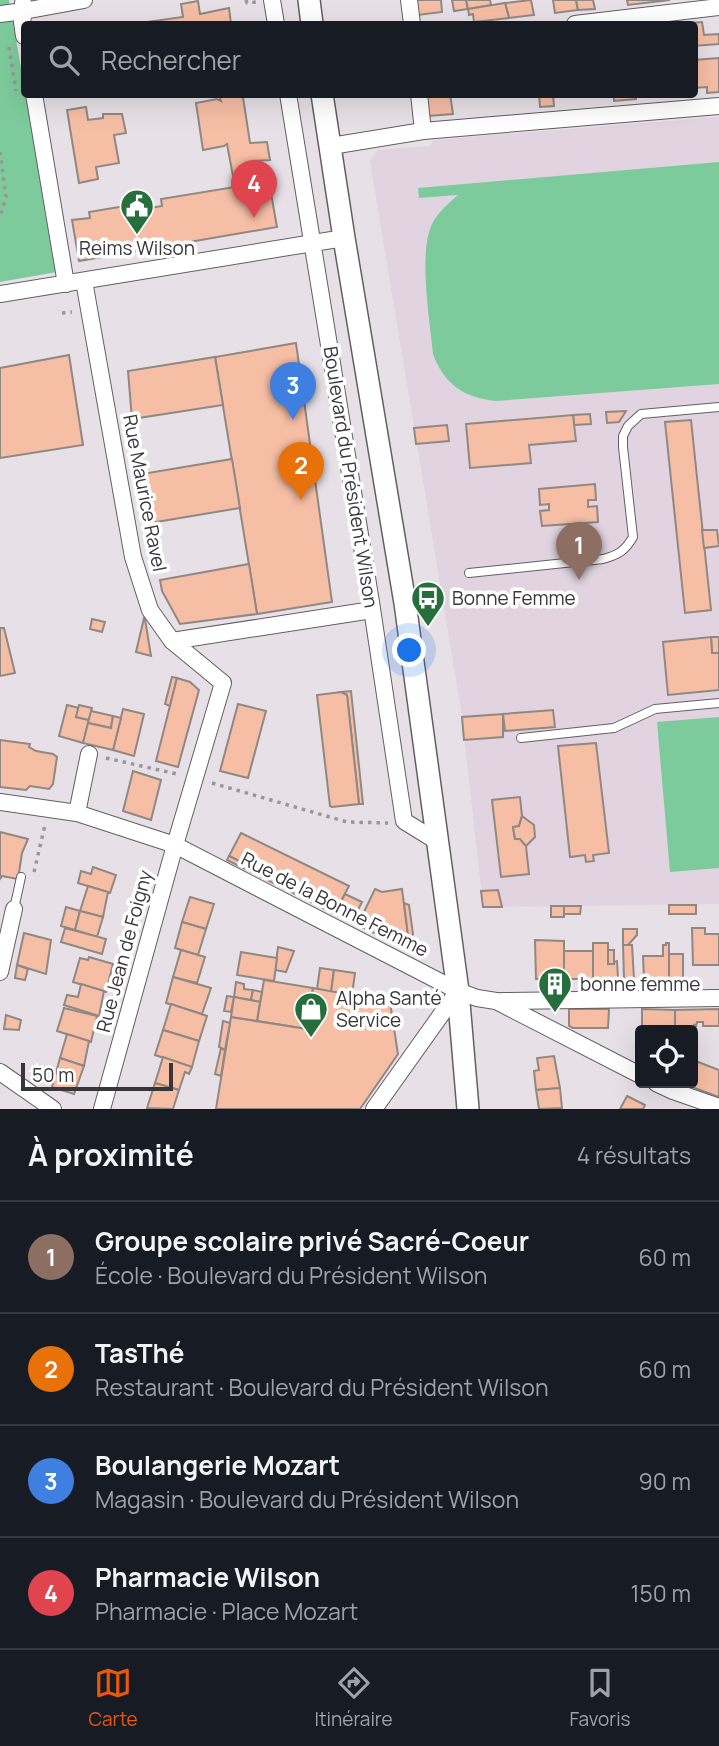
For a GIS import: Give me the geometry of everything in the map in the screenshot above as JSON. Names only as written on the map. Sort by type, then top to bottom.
[{"type":"street","points":[[0,14],[23,5],[84,0]]},
{"type":"street","points":[[272,0],[276,21]]},
{"type":"street","points":[[309,0],[312,21]]},
{"type":"street","points":[[409,0],[412,21]]},
{"type":"street","points":[[602,21],[719,8]]},
{"type":"street","points":[[35,98],[66,284]]},
{"type":"street","name":"Boulevard du Président Wilson","points":[[289,98],[404,821]]},
{"type":"street","name":"Boulevard du Président Wilson","points":[[323,98],[405,603],[458,991],[468,1109]]},
{"type":"street","points":[[419,98],[423,131]]},
{"type":"street","points":[[331,146],[423,131],[719,106]]},
{"type":"street","points":[[0,295],[344,238]]},
{"type":"street","name":"Rue Maurice Ravel","points":[[84,281],[132,557],[150,610],[172,641],[223,683],[175,845]]},
{"type":"street","points":[[172,641],[372,610]]},
{"type":"street","points":[[77,813],[89,754]]},
{"type":"street","name":"Rue de la Bonne Femme","points":[[0,802],[77,813],[175,845],[458,991],[496,1001],[635,1071]]},
{"type":"street","points":[[404,821],[438,842]]},
{"type":"street","name":"Rue Jean de Foigny","points":[[102,1109],[175,845]]},
{"type":"street","points":[[0,972],[14,909]]},
{"type":"street","points":[[374,1109],[458,991]]},
{"type":"street","points":[[496,1001],[719,998]]},
{"type":"street","points":[[0,1072],[53,1109]]},
{"type":"street","points":[[667,1088],[719,1107]]},
{"type":"lane","points":[[469,573],[603,559],[617,555],[633,537],[623,447],[623,436],[628,426],[641,414],[719,407]]},
{"type":"lane","points":[[521,738],[614,728],[655,709],[719,703]]},
{"type":"lane","points":[[14,909],[21,877]]},
{"type":"path","points":[[0,152],[2,183],[6,197],[0,217]]},
{"type":"path","points":[[89,754],[195,778],[347,822],[382,824],[404,821]]},
{"type":"path","points":[[33,876],[47,809]]},
{"type":"shaded area","points":[[719,117],[719,904],[483,907],[462,717],[370,161],[378,150],[430,146],[433,140]]},
{"type":"green space","points":[[0,0],[9,0],[21,68],[21,98],[26,98],[57,272],[0,282]]},
{"type":"green space","points":[[719,162],[719,384],[496,401],[465,393],[443,374],[433,354],[426,287],[426,252],[434,220],[458,195],[419,198],[418,188]]},
{"type":"green space","points":[[719,717],[719,868],[670,872],[657,722]]},
{"type":"building","points":[[416,0],[441,0],[442,12],[418,15]]},
{"type":"building","points":[[452,0],[466,0],[468,9],[454,11]]},
{"type":"building","points":[[466,0],[490,0],[491,5],[468,9]]},
{"type":"building","points":[[531,0],[534,15],[509,18],[505,3]]},
{"type":"building","points":[[553,0],[576,0],[578,10],[555,13]]},
{"type":"building","points":[[576,0],[593,0],[595,9],[578,10]]},
{"type":"building","points":[[627,0],[670,0],[628,5]]},
{"type":"building","points":[[198,1],[200,14],[229,8],[231,21],[153,21],[183,17],[181,4]]},
{"type":"building","points":[[505,3],[509,18],[474,21],[473,14],[469,15],[468,9]]},
{"type":"building","points":[[698,22],[702,22],[704,35],[719,34],[719,44],[698,46]]},
{"type":"building","points":[[719,58],[719,92],[707,93],[707,87],[698,88],[698,60]]},
{"type":"building","points":[[220,98],[243,98],[250,143],[267,142],[270,160],[253,161],[257,184],[269,182],[277,227],[79,261],[72,220],[90,218],[89,212],[143,203],[144,209],[162,206],[161,199],[235,187],[227,144],[203,150],[196,103],[217,99],[221,101]]},
{"type":"building","points":[[426,98],[451,98],[453,114],[428,116]]},
{"type":"building","points":[[539,98],[553,98],[554,106],[540,107]]},
{"type":"building","points":[[614,98],[636,98],[636,99],[614,101]]},
{"type":"building","points":[[86,107],[88,120],[103,118],[103,114],[122,114],[126,133],[114,135],[119,163],[96,167],[98,179],[79,183],[67,110]]},
{"type":"building","points":[[296,343],[332,602],[257,614],[215,357]]},
{"type":"building","points":[[69,355],[83,445],[0,458],[0,368]]},
{"type":"building","points":[[215,357],[223,405],[132,419],[128,371]]},
{"type":"building","points":[[626,411],[619,422],[607,423],[606,412]]},
{"type":"building","points":[[590,414],[591,424],[574,425],[573,415]]},
{"type":"building","points":[[573,415],[576,441],[529,445],[531,463],[470,468],[466,424]]},
{"type":"building","points":[[691,420],[711,610],[685,613],[665,422]]},
{"type":"building","points":[[447,425],[449,441],[416,444],[414,428]]},
{"type":"building","points":[[232,459],[240,508],[150,523],[142,474]]},
{"type":"building","points":[[595,484],[596,500],[588,500],[588,507],[597,506],[598,522],[542,526],[540,511],[549,510],[549,504],[540,505],[539,489]]},
{"type":"building","points":[[702,530],[717,530],[719,546],[704,548]]},
{"type":"building","points":[[249,564],[257,614],[180,624],[162,591],[160,580]]},
{"type":"building","points":[[92,619],[105,622],[102,632],[90,629]]},
{"type":"building","points":[[145,619],[151,656],[136,652]]},
{"type":"building","points":[[0,628],[4,628],[15,673],[0,676]]},
{"type":"building","points":[[711,637],[719,637],[719,653],[712,653]]},
{"type":"building","points":[[711,637],[712,653],[719,653],[719,690],[668,695],[663,642]]},
{"type":"building","points":[[172,677],[177,678],[170,706],[165,704]]},
{"type":"building","points":[[177,678],[190,682],[199,690],[178,767],[156,761]]},
{"type":"building","points":[[351,691],[363,804],[359,804],[347,695],[341,692]]},
{"type":"building","points":[[341,692],[347,695],[359,804],[332,807],[317,695]]},
{"type":"building","points":[[238,704],[266,711],[248,778],[220,771]]},
{"type":"building","points":[[67,705],[79,708],[76,717],[89,720],[83,743],[59,736]]},
{"type":"building","points":[[79,705],[92,708],[89,720],[76,717]]},
{"type":"building","points":[[123,709],[144,714],[134,756],[113,750]]},
{"type":"building","points":[[553,710],[555,727],[505,731],[503,714]]},
{"type":"building","points":[[91,711],[113,716],[111,728],[88,723]]},
{"type":"building","points":[[503,714],[503,737],[464,740],[462,717]]},
{"type":"building","points":[[113,716],[121,718],[113,750],[83,743],[88,723],[111,728]]},
{"type":"building","points":[[0,740],[30,744],[29,747],[36,751],[57,757],[53,784],[49,789],[30,786],[26,790],[0,787]]},
{"type":"building","points":[[596,743],[609,853],[593,855],[594,861],[586,862],[585,855],[570,857],[558,746]]},
{"type":"building","points":[[133,771],[161,780],[151,820],[123,811]]},
{"type":"building","points":[[520,797],[522,816],[519,826],[513,827],[515,839],[520,839],[526,846],[529,874],[501,877],[492,800]]},
{"type":"building","points":[[522,816],[534,825],[535,837],[526,846],[520,839],[515,839],[513,827],[519,826]]},
{"type":"building","points":[[0,832],[28,839],[22,853],[18,879],[2,876],[0,879]]},
{"type":"building","points":[[241,833],[349,886],[337,909],[229,856]]},
{"type":"building","points":[[229,856],[337,909],[335,914],[227,860]]},
{"type":"building","points":[[93,867],[116,875],[110,893],[78,883],[81,871],[91,874]]},
{"type":"building","points":[[88,886],[108,892],[103,917],[80,911]]},
{"type":"building","points":[[375,889],[382,892],[402,889],[408,935],[405,940],[400,941],[380,934],[378,926],[360,920]]},
{"type":"building","points":[[498,890],[502,907],[483,907],[481,891]]},
{"type":"building","points":[[345,894],[362,902],[354,918],[337,909]]},
{"type":"building","points":[[190,897],[214,904],[206,929],[182,922]]},
{"type":"building","points":[[404,903],[409,905],[413,934],[407,944],[399,945],[358,925],[360,920],[369,925],[370,923],[378,926],[380,934],[400,941],[405,940],[408,935]]},
{"type":"building","points":[[669,905],[696,905],[696,914],[669,914]]},
{"type":"building","points":[[551,906],[564,906],[564,917],[551,917]]},
{"type":"building","points":[[564,906],[581,906],[580,914],[564,914]]},
{"type":"building","points":[[66,907],[80,911],[75,930],[61,926]]},
{"type":"building","points":[[80,911],[103,917],[97,937],[75,930]]},
{"type":"building","points":[[182,922],[206,929],[198,955],[175,948]]},
{"type":"building","points":[[65,928],[106,939],[102,954],[61,942]]},
{"type":"building","points":[[692,928],[705,928],[705,934],[719,934],[719,965],[693,965]]},
{"type":"building","points":[[623,929],[637,929],[637,935],[628,945],[623,945]]},
{"type":"building","points":[[24,933],[51,940],[46,974],[17,965]]},
{"type":"building","points":[[535,940],[564,941],[564,979],[536,979]]},
{"type":"building","points":[[593,943],[608,943],[608,964],[617,961],[618,979],[593,979]]},
{"type":"building","points":[[669,943],[669,979],[644,979],[643,956],[663,956],[663,945]]},
{"type":"building","points":[[623,945],[632,945],[634,979],[624,979]]},
{"type":"building","points":[[278,947],[294,951],[286,972],[275,970]]},
{"type":"building","points":[[181,950],[205,957],[197,983],[173,977]]},
{"type":"building","points":[[608,950],[614,950],[614,964],[608,964]]},
{"type":"building","points":[[564,951],[593,951],[593,979],[564,979]]},
{"type":"building","points":[[241,952],[277,958],[274,981],[237,975]]},
{"type":"building","points":[[669,954],[683,954],[683,978],[669,979]]},
{"type":"building","points":[[89,957],[113,964],[106,992],[73,982],[80,958],[88,960]]},
{"type":"building","points":[[17,965],[28,969],[25,980],[15,978]]},
{"type":"building","points":[[320,968],[334,970],[331,992],[317,989]]},
{"type":"building","points":[[334,970],[355,973],[352,995],[331,992]]},
{"type":"building","points":[[173,977],[211,988],[202,1014],[166,1003]]},
{"type":"building","points":[[264,980],[313,988],[307,1029],[257,1021]]},
{"type":"building","points":[[236,982],[244,984],[244,989],[253,990],[251,1000],[234,997]]},
{"type":"building","points":[[81,984],[104,991],[99,1016],[64,1005],[67,995],[78,997]]},
{"type":"building","name":"Alpha Santé Service","points":[[313,988],[390,1002],[398,1054],[360,1109],[216,1109],[231,1017],[307,1029]]},
{"type":"building","points":[[253,990],[262,992],[260,1002],[251,1000]]},
{"type":"building","points":[[227,996],[234,997],[231,1012],[224,1011]]},
{"type":"building","points":[[234,997],[260,1002],[257,1021],[231,1017]]},
{"type":"building","points":[[171,1004],[207,1016],[199,1041],[163,1030]]},
{"type":"building","points":[[64,1008],[97,1016],[91,1042],[57,1031]]},
{"type":"building","points":[[569,1009],[609,1009],[608,1028],[573,1028],[569,1026]]},
{"type":"building","points":[[642,1009],[675,1010],[675,1025],[642,1025]]},
{"type":"building","points":[[719,1009],[719,1026],[703,1026],[703,1022],[697,1022],[696,1025],[675,1025],[675,1010]]},
{"type":"building","points":[[6,1015],[21,1020],[19,1030],[4,1029]]},
{"type":"building","points":[[223,1021],[230,1023],[225,1050],[219,1047]]},
{"type":"building","points":[[163,1030],[199,1041],[192,1067],[155,1055]]},
{"type":"building","points":[[67,1034],[89,1041],[84,1066],[60,1058]]},
{"type":"building","points":[[221,1048],[225,1050],[221,1076],[215,1074]]},
{"type":"building","points":[[554,1056],[560,1088],[536,1090],[534,1071],[539,1070],[537,1058]]},
{"type":"building","points":[[163,1057],[192,1067],[189,1074],[185,1072],[179,1090],[155,1083]]},
{"type":"building","points":[[60,1058],[84,1066],[74,1094],[52,1087]]},
{"type":"building","points":[[698,1062],[719,1070],[719,1097],[695,1088],[698,1088]]},
{"type":"building","points":[[155,1083],[179,1090],[173,1109],[147,1108]]},
{"type":"building","points":[[560,1088],[562,1108],[539,1109],[536,1090]]},
{"type":"building","points":[[627,1096],[645,1105],[643,1109],[620,1109]]},
{"type":"place","name":"Pharmacie Wilson","points":[[254,218]]},
{"type":"place","name":"Reims Wilson","points":[[137,236]]},
{"type":"place","name":"Boulangerie Mozart","points":[[293,420]]},
{"type":"place","name":"TasThé","points":[[301,500]]},
{"type":"place","name":"Groupe scolaire privé Sacré-Coeur","points":[[579,580]]},
{"type":"place","name":"Bonne Femme","points":[[428,628]]},
{"type":"place","name":"bonne femme","points":[[555,1014]]},
{"type":"place","name":"Alpha Santé Service","points":[[311,1039]]}]
